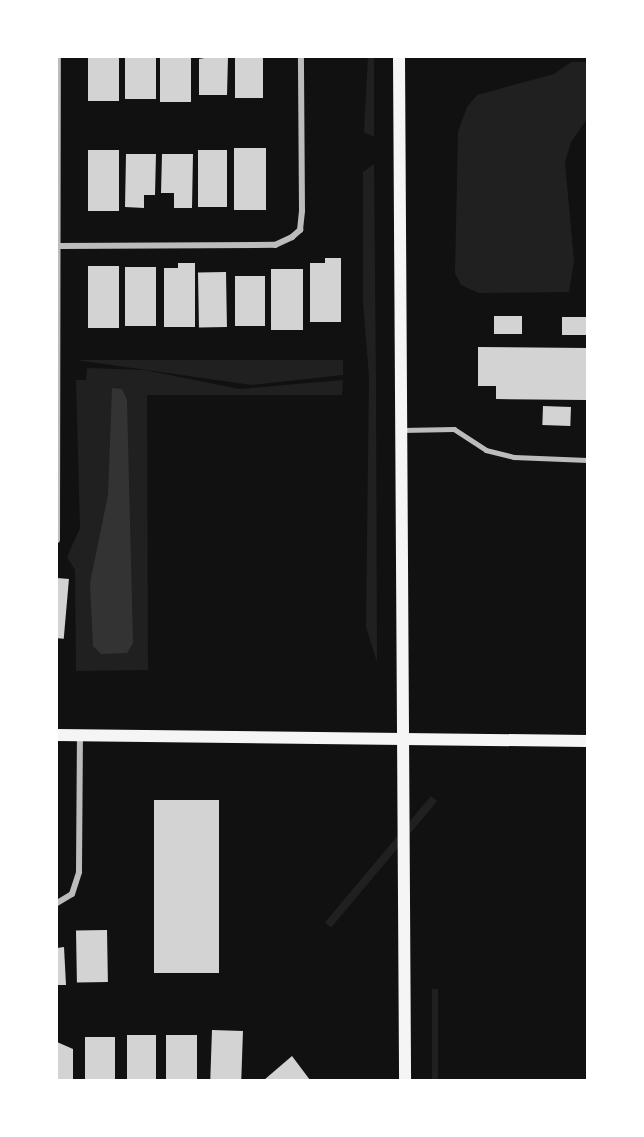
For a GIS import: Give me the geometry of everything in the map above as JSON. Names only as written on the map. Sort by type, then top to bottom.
[{"type":"main road","points":[[399,57],[405,1080]]},
{"type":"main road","points":[[57,735],[587,741]]},
{"type":"street","points":[[57,540],[58,57]]},
{"type":"street","points":[[59,246],[275,244],[300,230],[301,57]]},
{"type":"street","points":[[57,903],[72,894],[79,872],[80,736]]},
{"type":"lane","points":[[402,430],[459,431],[486,450],[506,456],[587,460]]},
{"type":"shaded area","points":[[368,57],[374,57],[374,137],[364,132]]},
{"type":"shaded area","points":[[571,62],[587,62],[587,119],[571,142],[565,162],[574,261],[569,292],[479,293],[461,285],[455,273],[458,132],[467,107],[477,95],[554,74]]},
{"type":"shaded area","points":[[374,164],[377,662],[366,627],[369,377],[363,302],[363,172]]},
{"type":"shaded area","points":[[76,360],[343,360],[343,375],[252,385]]},
{"type":"shaded area","points":[[87,368],[145,370],[239,389],[343,380],[342,395],[147,395],[148,670],[76,671],[75,570],[67,557],[80,528],[76,380],[86,380]]},
{"type":"shaded area","points":[[112,388],[122,389],[127,400],[133,643],[127,653],[101,654],[93,646],[90,583],[108,495]]},
{"type":"shaded area","points":[[431,796],[437,801],[331,928],[325,922]]},
{"type":"shaded area","points":[[432,989],[438,989],[438,1080],[432,1080]]},
{"type":"building","points":[[88,57],[119,57],[119,101],[88,101]]},
{"type":"building","points":[[125,57],[156,57],[156,99],[125,99]]},
{"type":"building","points":[[160,57],[191,57],[191,102],[160,102]]},
{"type":"building","points":[[228,57],[227,95],[199,95],[199,59]]},
{"type":"building","points":[[235,57],[263,57],[263,98],[235,98]]},
{"type":"building","points":[[234,148],[266,148],[266,210],[234,210]]},
{"type":"building","points":[[88,150],[119,150],[119,211],[88,211]]},
{"type":"building","points":[[198,150],[227,150],[227,207],[198,207]]},
{"type":"building","points":[[126,154],[156,154],[155,195],[144,195],[144,208],[125,207]]},
{"type":"building","points":[[162,154],[193,154],[192,208],[174,208],[174,193],[161,193]]},
{"type":"building","points":[[325,258],[341,258],[341,322],[310,322],[310,263],[325,263]]},
{"type":"building","points":[[178,263],[195,263],[195,327],[164,327],[164,268],[178,268]]},
{"type":"building","points":[[88,266],[119,266],[119,328],[88,328]]},
{"type":"building","points":[[125,267],[156,267],[156,326],[125,326]]},
{"type":"building","points":[[271,269],[303,269],[303,330],[271,330]]},
{"type":"building","points":[[198,272],[226,272],[227,327],[199,327]]},
{"type":"building","points":[[235,276],[265,276],[265,326],[235,326]]},
{"type":"building","points":[[494,316],[522,316],[522,334],[494,334]]},
{"type":"building","points":[[562,317],[587,317],[587,335],[562,335]]},
{"type":"building","points":[[478,347],[587,348],[587,400],[496,399],[496,386],[478,386]]},
{"type":"building","points":[[543,406],[571,407],[570,426],[542,425]]},
{"type":"building","points":[[57,578],[69,579],[64,639],[57,638]]},
{"type":"building","points":[[154,800],[219,800],[219,973],[154,973]]},
{"type":"building","points":[[107,930],[108,982],[77,983],[76,931]]},
{"type":"building","points":[[64,947],[66,985],[57,985],[57,948]]},
{"type":"building","points":[[212,1030],[243,1031],[241,1080],[210,1080]]},
{"type":"building","points":[[127,1035],[156,1035],[156,1080],[127,1080]]},
{"type":"building","points":[[166,1035],[197,1035],[197,1080],[166,1080]]},
{"type":"building","points":[[85,1037],[115,1037],[115,1080],[85,1080]]},
{"type":"building","points":[[57,1042],[73,1049],[73,1080],[57,1080]]},
{"type":"building","points":[[292,1056],[310,1080],[264,1080]]}]
